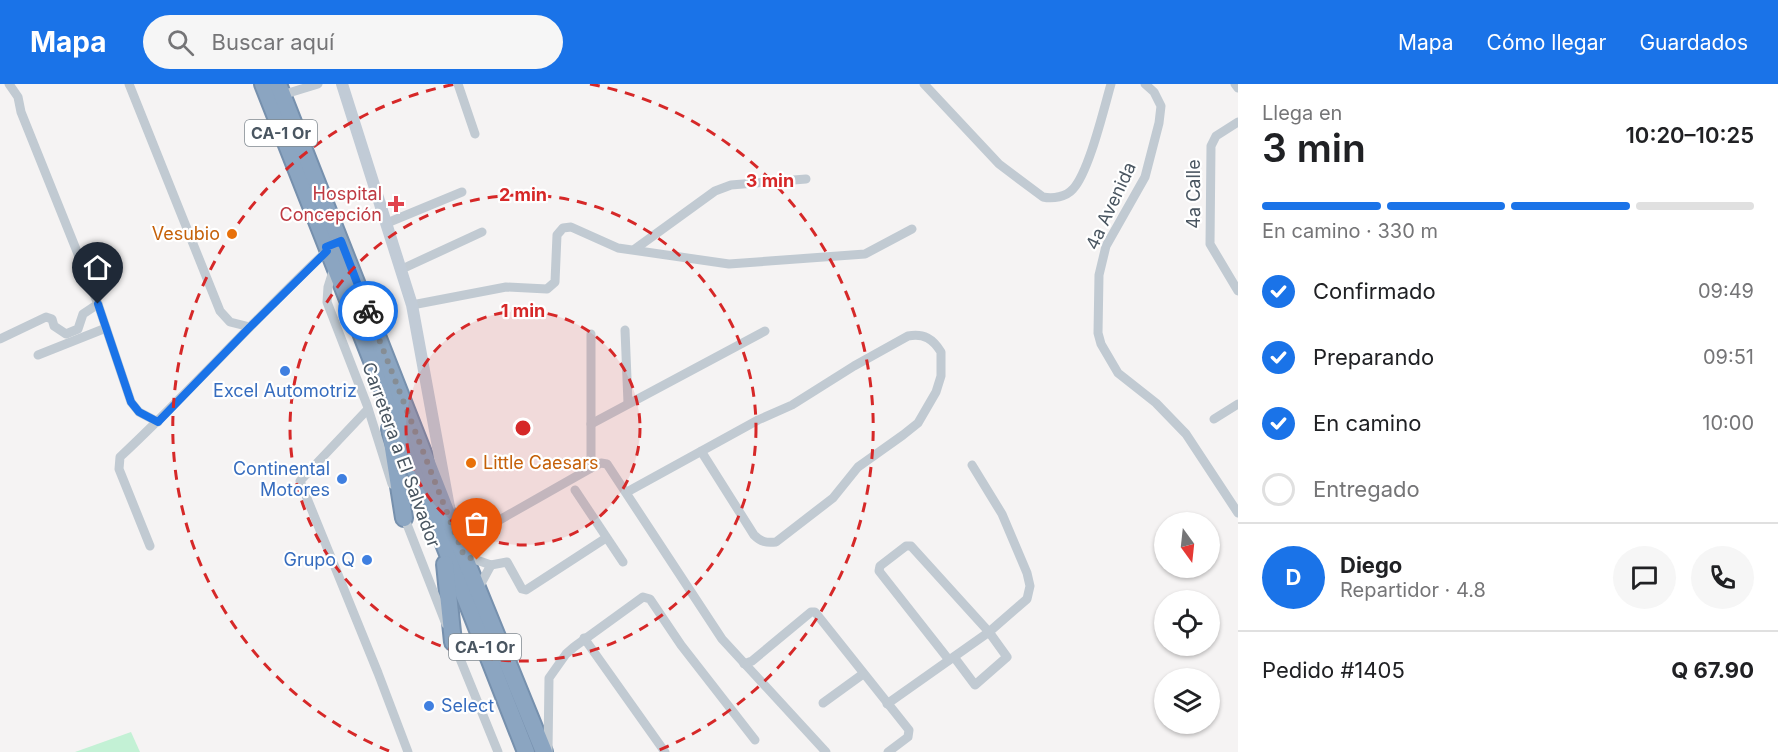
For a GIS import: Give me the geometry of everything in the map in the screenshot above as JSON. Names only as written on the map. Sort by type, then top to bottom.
[{"type":"highway","name":"CA-1 Or","points":[[263,84],[331,246],[433,455],[455,543],[526,752]]},
{"type":"highway","name":"CA-1 Or","points":[[280,89],[331,246],[334,268],[386,401],[541,725],[546,752]]},
{"type":"highway","points":[[386,401],[404,518]]},
{"type":"highway","points":[[453,642],[455,543]]},
{"type":"street","points":[[9,84],[18,97],[21,112],[98,304],[131,402],[139,412],[158,422]]},
{"type":"street","points":[[129,84],[220,311],[230,322],[250,327]]},
{"type":"street","points":[[280,89],[318,84]]},
{"type":"street","points":[[342,84],[412,305],[433,455]]},
{"type":"street","points":[[458,84],[475,134]]},
{"type":"street","points":[[924,84],[999,164],[1043,197],[1050,198],[1071,192],[1078,183],[1094,143],[1111,84]]},
{"type":"street","name":"4a Avenida","points":[[1145,84],[1154,92],[1161,106],[1159,123],[1145,177],[1106,246],[1099,275],[1098,333],[1101,344],[1118,373],[1156,403],[1186,434],[1238,513]]},
{"type":"street","points":[[1235,84],[1238,88]]},
{"type":"street","name":"4a Calle","points":[[1238,122],[1216,136],[1211,146],[1210,244],[1238,291]]},
{"type":"street","points":[[635,249],[715,191],[731,185],[806,178]]},
{"type":"street","points":[[387,223],[462,192]]},
{"type":"street","points":[[412,305],[506,287],[547,290],[555,282],[556,235],[563,228],[571,227],[618,248],[729,264],[865,254],[912,229]]},
{"type":"street","points":[[402,269],[482,232]]},
{"type":"street","points":[[150,546],[119,469],[120,457],[158,422],[331,246]]},
{"type":"street","name":"Carretera a El Salvador","points":[[334,268],[328,287],[327,302],[368,409],[404,518],[498,752]]},
{"type":"street","points":[[0,339],[46,317],[66,334],[73,332],[78,329],[83,314],[98,304]]},
{"type":"street","points":[[38,356],[106,328]]},
{"type":"street","points":[[625,330],[628,403]]},
{"type":"street","points":[[591,424],[765,331]]},
{"type":"street","points":[[591,334],[591,468]]},
{"type":"street","points":[[627,492],[701,451],[758,420],[792,405],[854,366],[908,336],[916,334],[924,336],[931,340],[941,352],[941,376],[930,404],[918,423],[858,467],[833,498],[776,542],[768,543],[754,535],[701,451]]},
{"type":"street","points":[[1214,419],[1238,404]]},
{"type":"street","points":[[368,409],[300,482],[408,752]]},
{"type":"street","points":[[606,538],[526,590],[522,589],[507,562],[491,565],[455,543],[591,468],[601,463],[607,464],[722,639],[826,752]]},
{"type":"street","points":[[887,704],[989,632],[1027,599],[1030,586],[1027,573],[1002,514],[972,465]]},
{"type":"street","points":[[575,490],[623,562]]},
{"type":"street","points":[[906,546],[911,546],[989,632],[1007,657],[976,684],[973,684],[879,570],[880,566],[906,546]]},
{"type":"street","points":[[478,590],[491,565]]},
{"type":"street","points":[[541,725],[549,678],[566,654],[584,638],[643,597],[647,597],[755,740]]},
{"type":"street","points":[[744,664],[752,661],[813,611],[909,730],[908,737],[888,752]]},
{"type":"street","points":[[584,638],[665,752]]},
{"type":"street","points":[[823,703],[863,674]]},
{"type":"green space","points":[[131,732],[140,752],[75,752]]},
{"type":"way so far","points":[[368,311],[464,556],[477,560]]},
{"type":"place","name":"Hospital Concepción","points":[[396,204]]},
{"type":"place","name":"Vesubio","points":[[232,234]]},
{"type":"place","name":"Excel Automotriz","points":[[285,371]]},
{"type":"place","name":"Little Caesars","points":[[471,463]]},
{"type":"place","name":"Continental Motores","points":[[342,479]]},
{"type":"place","name":"Grupo Q","points":[[367,560]]},
{"type":"place","name":"Select","points":[[429,706]]},
{"type":"route","points":[[98,304],[131,402],[139,412],[158,422],[327,251],[326,247],[341,241],[368,311]]}]
